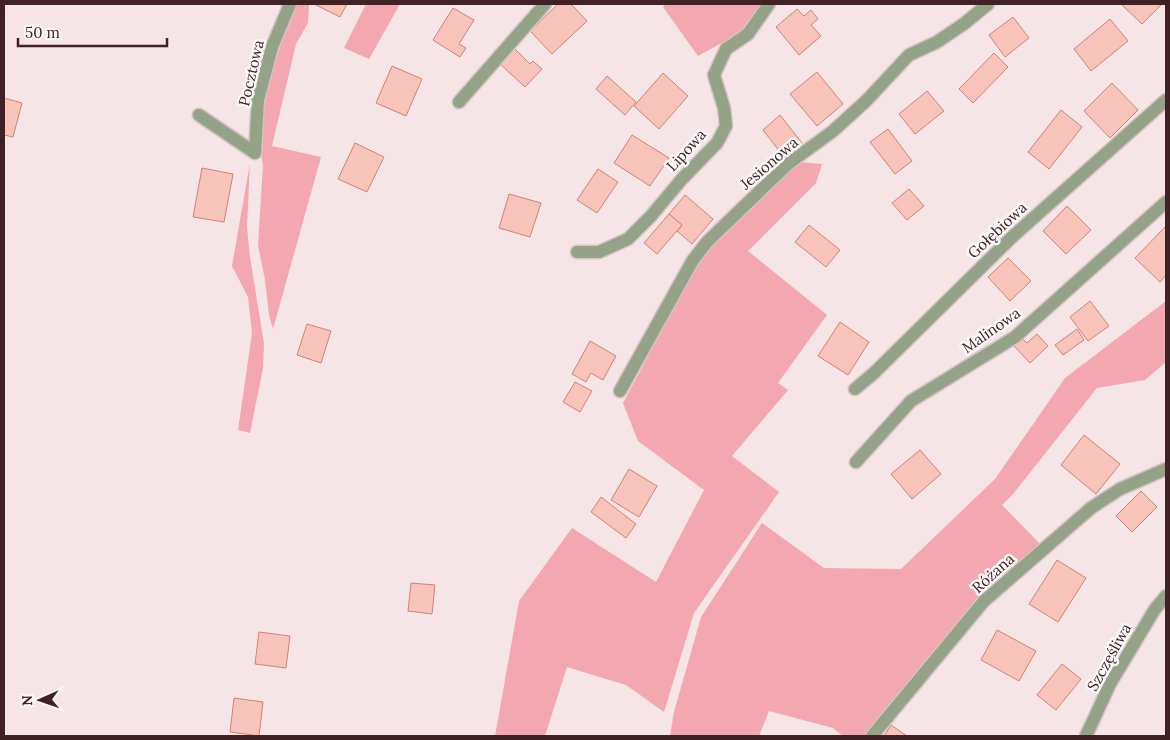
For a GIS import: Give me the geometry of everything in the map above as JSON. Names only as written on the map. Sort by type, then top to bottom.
[{"type":"street","name":"Pocztowa","points":[[199,115],[254,153],[258,100],[272,47],[290,4]]},
{"type":"street","points":[[458,102],[545,4]]},
{"type":"street","name":"Lipowa","points":[[577,252],[599,252],[628,239],[717,143],[726,126],[724,108],[714,75],[726,49],[748,34],[769,4]]},
{"type":"street","name":"Jesionowa","points":[[620,391],[693,260],[707,242],[788,164],[833,131],[859,107],[909,55],[937,42],[988,4]]},
{"type":"street","name":"Gołębiowa","points":[[855,389],[874,373],[1011,238],[1166,100]]},
{"type":"street","name":"Malinowa","points":[[856,462],[911,401],[1015,337],[1166,202]]},
{"type":"street","name":"Różana","points":[[872,736],[984,601],[1091,508],[1120,489],[1166,469]]},
{"type":"street","name":"Szczęśliwa","points":[[1086,736],[1110,684],[1155,609],[1166,596]]},
{"type":"shaded area","points":[[294,4],[309,4],[308,23],[296,44],[272,146],[321,157],[273,329],[258,245],[263,165],[260,147],[263,99]]},
{"type":"shaded area","points":[[366,4],[400,4],[369,59],[344,48]]},
{"type":"shaded area","points":[[666,4],[766,4],[747,29],[698,56],[663,7]]},
{"type":"shaded area","points":[[799,162],[822,164],[816,183],[748,251],[827,315],[778,383],[788,390],[732,456],[779,492],[694,613],[664,712],[626,685],[567,667],[545,736],[495,736],[519,601],[572,528],[656,582],[704,490],[638,441],[623,403],[699,260],[714,242]]},
{"type":"shaded area","points":[[250,163],[247,227],[264,344],[263,368],[250,433],[238,430],[252,333],[248,297],[232,266]]},
{"type":"shaded area","points":[[1166,301],[1166,362],[1145,380],[1097,388],[1013,494],[1002,505],[1041,545],[961,619],[865,736],[843,736],[833,728],[769,711],[759,736],[670,736],[674,712],[701,617],[762,523],[824,568],[901,569],[995,479],[1065,378]]},
{"type":"building","points":[[314,4],[347,4],[340,17]]},
{"type":"building","points":[[558,4],[571,4],[587,21],[552,54],[530,31]]},
{"type":"building","points":[[1121,4],[1162,4],[1142,24]]},
{"type":"building","points":[[453,8],[474,20],[459,44],[466,48],[460,57],[433,40]]},
{"type":"building","points":[[797,9],[804,16],[811,10],[818,19],[811,25],[821,36],[799,55],[776,27]]},
{"type":"building","points":[[1013,17],[1029,38],[1005,57],[989,35]]},
{"type":"building","points":[[1110,19],[1128,41],[1091,71],[1074,49]]},
{"type":"building","points":[[514,48],[530,64],[533,61],[542,69],[525,87],[500,64]]},
{"type":"building","points":[[994,53],[1008,67],[973,103],[959,89]]},
{"type":"building","points":[[392,66],[422,79],[406,116],[376,103]]},
{"type":"building","points":[[817,72],[843,104],[817,126],[790,94]]},
{"type":"building","points":[[663,73],[688,96],[659,129],[634,106]]},
{"type":"building","points":[[607,76],[636,102],[625,115],[596,89]]},
{"type":"building","points":[[1112,83],[1138,110],[1110,138],[1084,111]]},
{"type":"building","points":[[927,91],[944,111],[915,134],[899,114]]},
{"type":"building","points":[[4,98],[22,103],[13,137],[4,135]]},
{"type":"building","points":[[1061,110],[1082,127],[1049,169],[1028,152]]},
{"type":"building","points":[[780,115],[802,143],[784,157],[763,130]]},
{"type":"building","points":[[888,129],[912,161],[895,174],[870,142]]},
{"type":"building","points":[[632,135],[669,158],[650,186],[614,163]]},
{"type":"building","points":[[355,143],[384,157],[367,192],[338,179]]},
{"type":"building","points":[[202,168],[233,174],[224,222],[193,217]]},
{"type":"building","points":[[598,169],[618,182],[597,213],[577,200]]},
{"type":"building","points":[[909,189],[924,206],[907,220],[892,203]]},
{"type":"building","points":[[509,194],[541,203],[530,237],[499,228]]},
{"type":"building","points":[[685,195],[713,219],[692,244],[677,231],[682,225],[669,214]]},
{"type":"building","points":[[1067,206],[1091,230],[1066,254],[1043,231]]},
{"type":"building","points":[[669,214],[682,225],[657,254],[644,243]]},
{"type":"building","points":[[809,225],[840,250],[826,267],[795,242]]},
{"type":"building","points":[[1166,226],[1166,275],[1160,282],[1135,258]]},
{"type":"building","points":[[1008,258],[1031,281],[1010,301],[988,277]]},
{"type":"building","points":[[1090,301],[1109,326],[1088,341],[1070,317]]},
{"type":"building","points":[[840,322],[869,342],[848,375],[818,356]]},
{"type":"building","points":[[307,324],[331,331],[321,363],[297,355]]},
{"type":"building","points":[[1077,329],[1084,340],[1063,355],[1055,345]]},
{"type":"building","points":[[1037,334],[1048,346],[1030,363],[1014,346],[1022,338],[1027,343]]},
{"type":"building","points":[[590,341],[616,356],[603,380],[591,373],[586,382],[572,374]]},
{"type":"building","points":[[575,382],[592,391],[580,412],[563,402]]},
{"type":"building","points":[[1084,435],[1120,464],[1096,494],[1061,465]]},
{"type":"building","points":[[920,450],[941,474],[912,499],[891,474]]},
{"type":"building","points":[[629,469],[657,486],[639,517],[611,500]]},
{"type":"building","points":[[1141,491],[1157,507],[1132,532],[1116,516]]},
{"type":"building","points":[[601,497],[636,524],[626,538],[591,512]]},
{"type":"building","points":[[1057,560],[1086,578],[1058,622],[1029,604]]},
{"type":"building","points":[[411,583],[435,585],[432,614],[408,611]]},
{"type":"building","points":[[997,630],[1036,651],[1019,681],[981,660]]},
{"type":"building","points":[[259,632],[290,636],[286,668],[255,664]]},
{"type":"building","points":[[1062,664],[1081,679],[1056,710],[1037,695]]},
{"type":"building","points":[[234,698],[263,702],[259,736],[230,732]]},
{"type":"building","points":[[891,725],[907,736],[884,736]]}]
